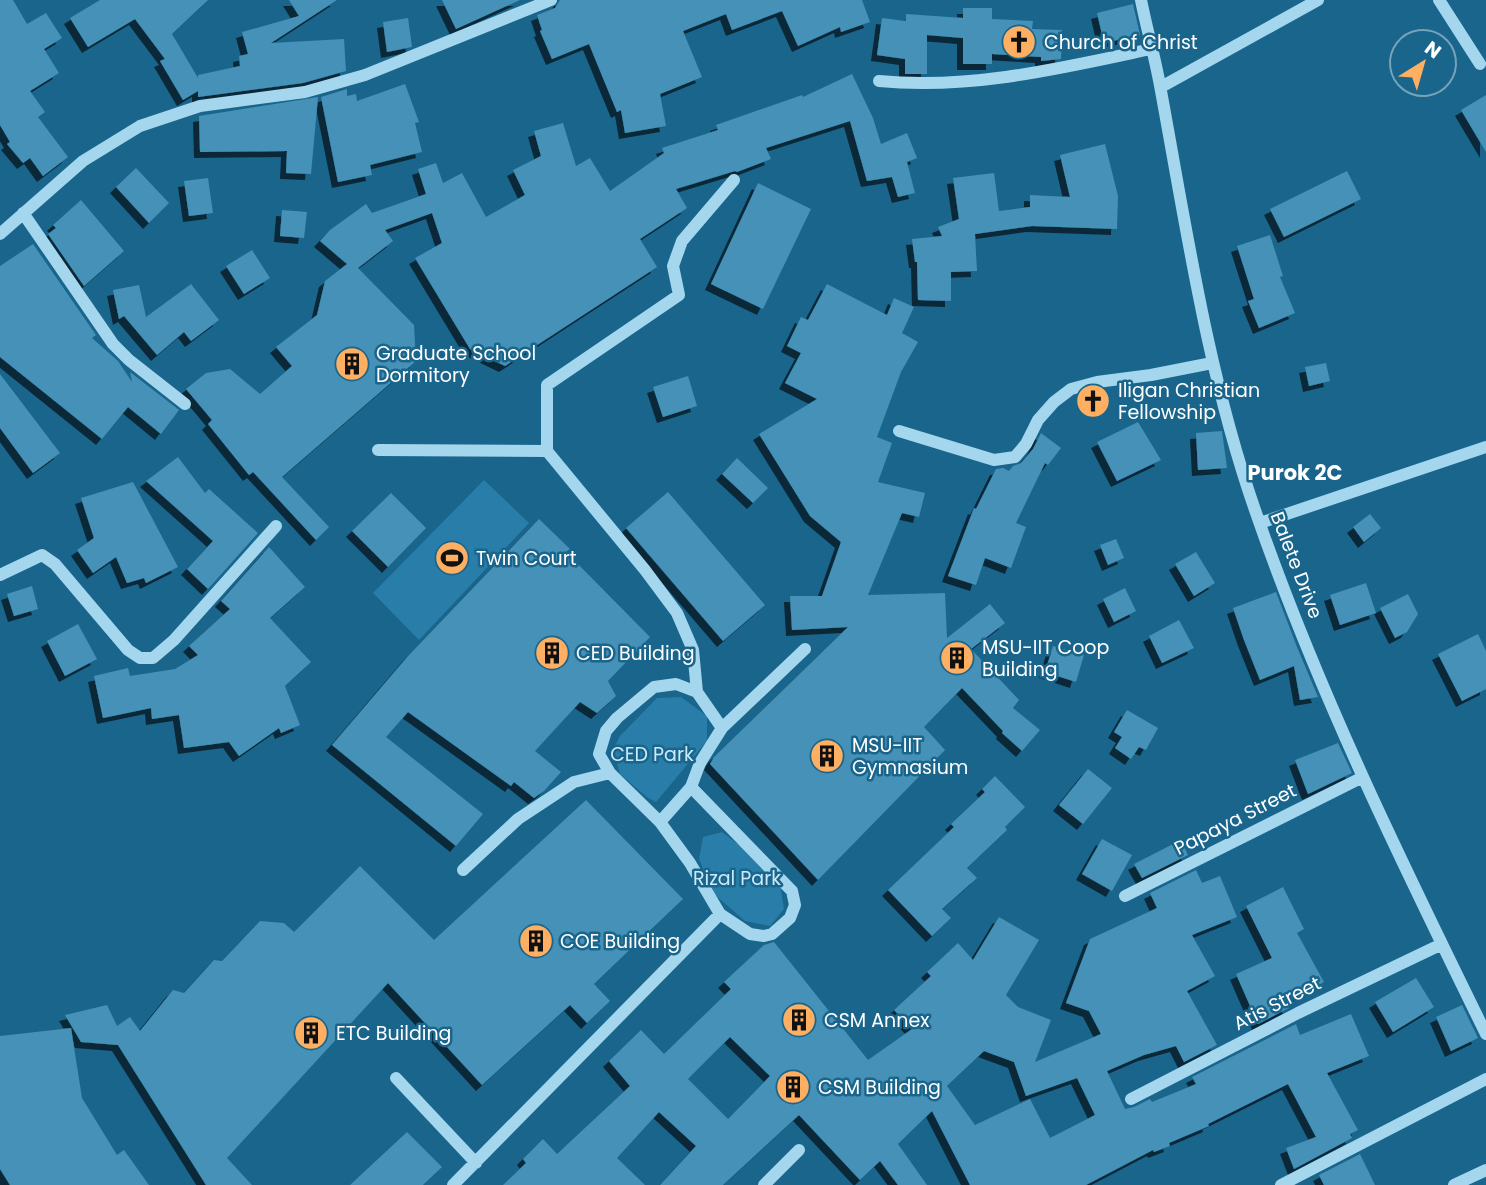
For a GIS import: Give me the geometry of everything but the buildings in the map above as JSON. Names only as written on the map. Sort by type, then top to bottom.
[{"type":"street","points":[[0,234],[83,161],[140,126],[200,106],[305,92],[365,75],[551,0]]},
{"type":"street","name":"Balete Drive","points":[[1141,0],[1161,88],[1212,363],[1260,523],[1363,777],[1486,1034]]},
{"type":"street","points":[[1161,88],[1318,0]]},
{"type":"street","points":[[1439,0],[1480,64]]},
{"type":"street","points":[[878,81],[952,82],[1006,78],[1151,49]]},
{"type":"street","points":[[722,728],[698,692],[693,650],[677,613],[547,451],[547,386],[679,295],[673,266],[682,241],[734,180]]},
{"type":"street","points":[[23,213],[113,344],[185,404]]},
{"type":"street","points":[[899,431],[993,460],[1008,459],[1020,452],[1038,420],[1054,402],[1071,389],[1097,382],[1212,363]]},
{"type":"street","points":[[1260,523],[1486,447]]},
{"type":"street","points":[[378,450],[547,451]]},
{"type":"street","points":[[0,575],[42,555],[55,564],[128,650],[140,658],[148,659],[153,658],[174,640],[276,526]]},
{"type":"street","points":[[660,822],[691,786],[699,763],[722,728],[805,649]]},
{"type":"street","points":[[691,786],[792,891],[795,905],[790,918],[772,934],[750,934],[720,914],[690,863],[660,822],[610,773],[599,754],[606,732],[617,718],[654,687],[676,684],[698,692]]},
{"type":"street","points":[[463,870],[519,819],[573,782],[610,773]]},
{"type":"street","name":"Papaya Street","points":[[1125,896],[1363,777]]},
{"type":"street","points":[[453,1185],[720,914]]},
{"type":"street","name":"Atis Street","points":[[1131,1099],[1298,1013],[1442,944]]},
{"type":"street","points":[[396,1078],[476,1163]]},
{"type":"street","points":[[1281,1185],[1486,1079]]},
{"type":"street","points":[[764,1185],[799,1150]]},
{"type":"street","points":[[1454,1185],[1486,1170]]},
{"type":"green space","name":"Twin Court","points":[[484,480],[529,523],[419,640],[373,593]]},
{"type":"green space","name":"CED Park","points":[[681,697],[707,716],[707,741],[656,802],[620,774],[613,749],[620,736],[657,698]]},
{"type":"green space","name":"Rizal Park","points":[[722,832],[756,858],[780,884],[784,909],[770,926],[745,921],[713,893],[699,859],[703,837]]},
{"type":"place","name":"Church of Christ","points":[[1019,42]]},
{"type":"place","name":"Graduate School Dormitory","points":[[352,364]]},
{"type":"place","name":"Iligan Christian Fellowship","points":[[1093,401]]},
{"type":"place","name":"Twin Court","points":[[452,558]]},
{"type":"place","name":"CED Building","points":[[552,653]]},
{"type":"place","name":"MSU-IIT Coop Building","points":[[957,658]]},
{"type":"place","name":"MSU-IIT Gymnasium","points":[[827,756]]},
{"type":"place","name":"COE Building","points":[[536,941]]},
{"type":"place","name":"CSM Annex","points":[[799,1020]]},
{"type":"place","name":"ETC Building","points":[[311,1033]]},
{"type":"place","name":"CSM Building","points":[[793,1087]]},
{"type":"district","name":"Purok 2C","points":[[1295,473]]}]
